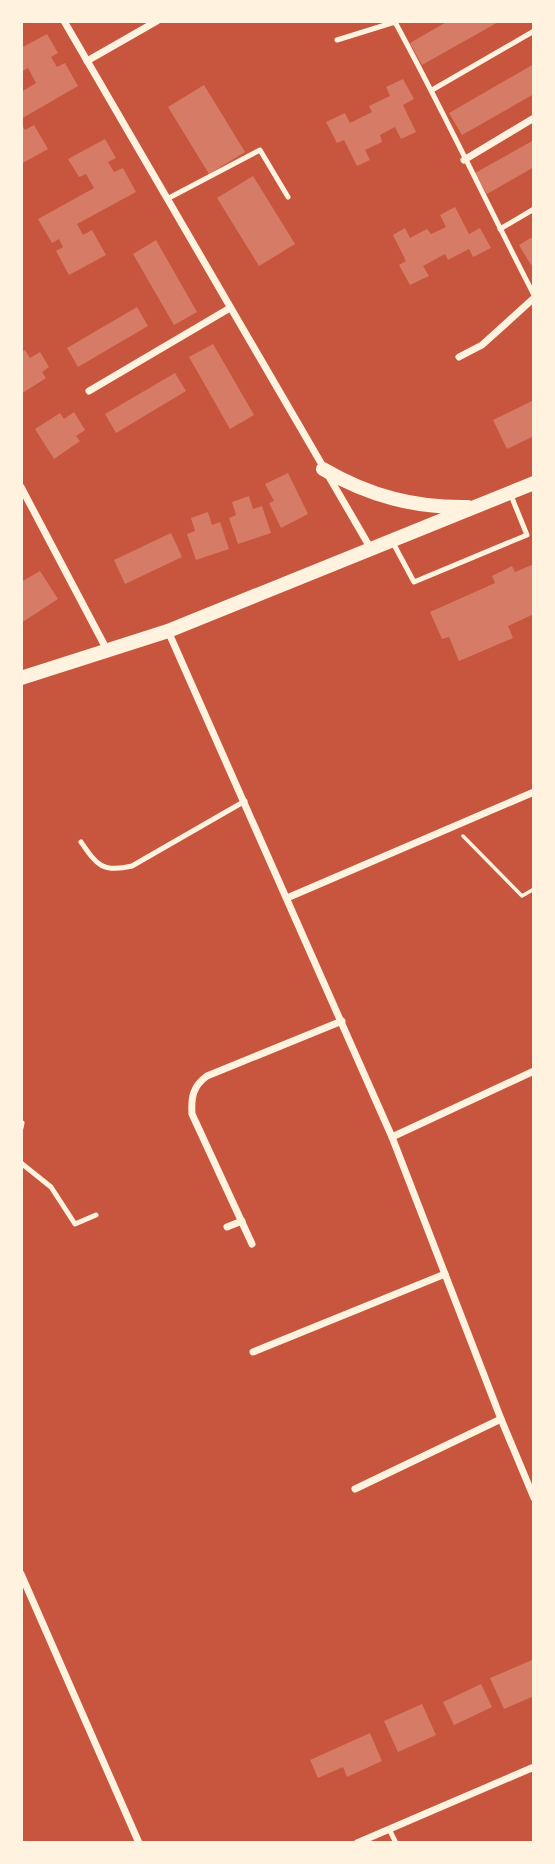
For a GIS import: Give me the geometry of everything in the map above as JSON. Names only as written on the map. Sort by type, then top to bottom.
[{"type":"main road","points":[[323,469],[358,489],[398,501],[437,508],[476,507]]},
{"type":"main road","points":[[21,678],[168,631],[534,483]]},
{"type":"street","points":[[64,21],[371,550]]},
{"type":"street","points":[[87,61],[157,21]]},
{"type":"street","points":[[464,160],[534,118]]},
{"type":"street","points":[[460,357],[482,345],[533,301]]},
{"type":"street","points":[[89,391],[230,308]]},
{"type":"street","points":[[21,487],[107,650]]},
{"type":"street","points":[[168,631],[392,1137],[534,1498]]},
{"type":"street","points":[[288,898],[534,792]]},
{"type":"street","points":[[252,1244],[192,1114],[194,1089],[207,1076],[342,1021]]},
{"type":"street","points":[[392,1137],[534,1071]]},
{"type":"street","points":[[227,1227],[242,1221]]},
{"type":"street","points":[[253,1352],[445,1274]]},
{"type":"street","points":[[355,1489],[501,1419]]},
{"type":"street","points":[[21,1574],[139,1843]]},
{"type":"street","points":[[357,1843],[534,1767]]},
{"type":"lane","points":[[337,40],[396,22],[432,90],[533,301]]},
{"type":"lane","points":[[432,90],[534,31]]},
{"type":"lane","points":[[167,199],[260,150],[288,197]]},
{"type":"lane","points":[[500,229],[534,209]]},
{"type":"lane","points":[[392,541],[414,582],[527,535],[510,493]]},
{"type":"lane","points":[[81,842],[94,861],[104,868],[118,870],[132,866],[245,801]]},
{"type":"lane","points":[[21,1163],[51,1187],[75,1224],[96,1215]]},
{"type":"lane","points":[[389,1829],[396,1843]]},
{"type":"path","points":[[454,827],[522,896],[534,889]]},
{"type":"building","points":[[448,21],[500,21],[422,65],[410,43]]},
{"type":"building","points":[[47,34],[58,53],[51,57],[57,67],[65,63],[78,86],[21,119],[21,92],[36,83],[28,68],[21,72],[21,48]]},
{"type":"building","points":[[534,64],[534,94],[462,135],[449,113]]},
{"type":"building","points":[[403,79],[414,99],[403,105],[416,132],[401,139],[395,127],[380,135],[382,142],[365,150],[370,160],[357,166],[344,140],[337,143],[326,122],[345,113],[350,123],[372,112],[369,106],[390,96],[386,87]]},
{"type":"building","points":[[204,85],[245,152],[209,174],[168,107]]},
{"type":"building","points":[[21,123],[25,130],[34,125],[48,149],[21,164]]},
{"type":"building","points":[[105,139],[116,158],[108,162],[114,172],[123,168],[136,192],[77,224],[83,235],[92,230],[106,255],[69,275],[56,251],[63,247],[59,239],[52,243],[38,219],[94,188],[86,174],[79,177],[68,159]]},
{"type":"building","points":[[534,140],[534,167],[487,194],[475,173]]},
{"type":"building","points":[[253,176],[295,244],[259,266],[217,198]]},
{"type":"building","points":[[455,207],[469,234],[480,228],[491,248],[473,257],[469,249],[448,260],[445,254],[423,266],[429,276],[410,285],[399,265],[406,261],[393,235],[405,228],[410,238],[427,229],[431,234],[446,227],[440,215]]},
{"type":"building","points":[[534,236],[534,263],[531,265],[519,245]]},
{"type":"building","points":[[156,240],[197,312],[174,325],[133,254]]},
{"type":"building","points":[[137,307],[148,326],[78,367],[67,348]]},
{"type":"building","points":[[213,344],[254,415],[230,429],[189,357]]},
{"type":"building","points":[[25,350],[30,358],[40,352],[49,367],[42,372],[46,378],[21,394],[21,352]]},
{"type":"building","points":[[175,373],[186,391],[116,433],[105,414]]},
{"type":"building","points":[[534,400],[534,436],[507,449],[493,420]]},
{"type":"building","points":[[74,412],[85,430],[76,436],[80,441],[54,459],[35,429],[60,413],[64,419]]},
{"type":"building","points":[[288,473],[308,514],[281,528],[269,503],[274,501],[265,484]]},
{"type":"building","points":[[249,496],[253,509],[262,506],[271,533],[238,544],[229,518],[236,515],[232,502]]},
{"type":"building","points":[[208,512],[212,525],[220,522],[229,549],[196,560],[187,534],[195,531],[191,518]]},
{"type":"building","points":[[171,533],[182,557],[125,584],[114,560]]},
{"type":"building","points":[[534,564],[534,614],[508,626],[513,638],[459,661],[449,637],[442,639],[430,612],[495,583],[492,576],[512,566],[515,572]]},
{"type":"building","points":[[40,571],[58,599],[21,623],[21,582]]},
{"type":"building","points":[[532,1660],[534,1696],[504,1709],[490,1678]]},
{"type":"building","points":[[481,1684],[492,1707],[454,1725],[443,1702]]},
{"type":"building","points":[[422,1704],[436,1735],[398,1752],[384,1721]]},
{"type":"building","points":[[370,1733],[382,1761],[347,1777],[343,1767],[318,1778],[310,1760]]}]
